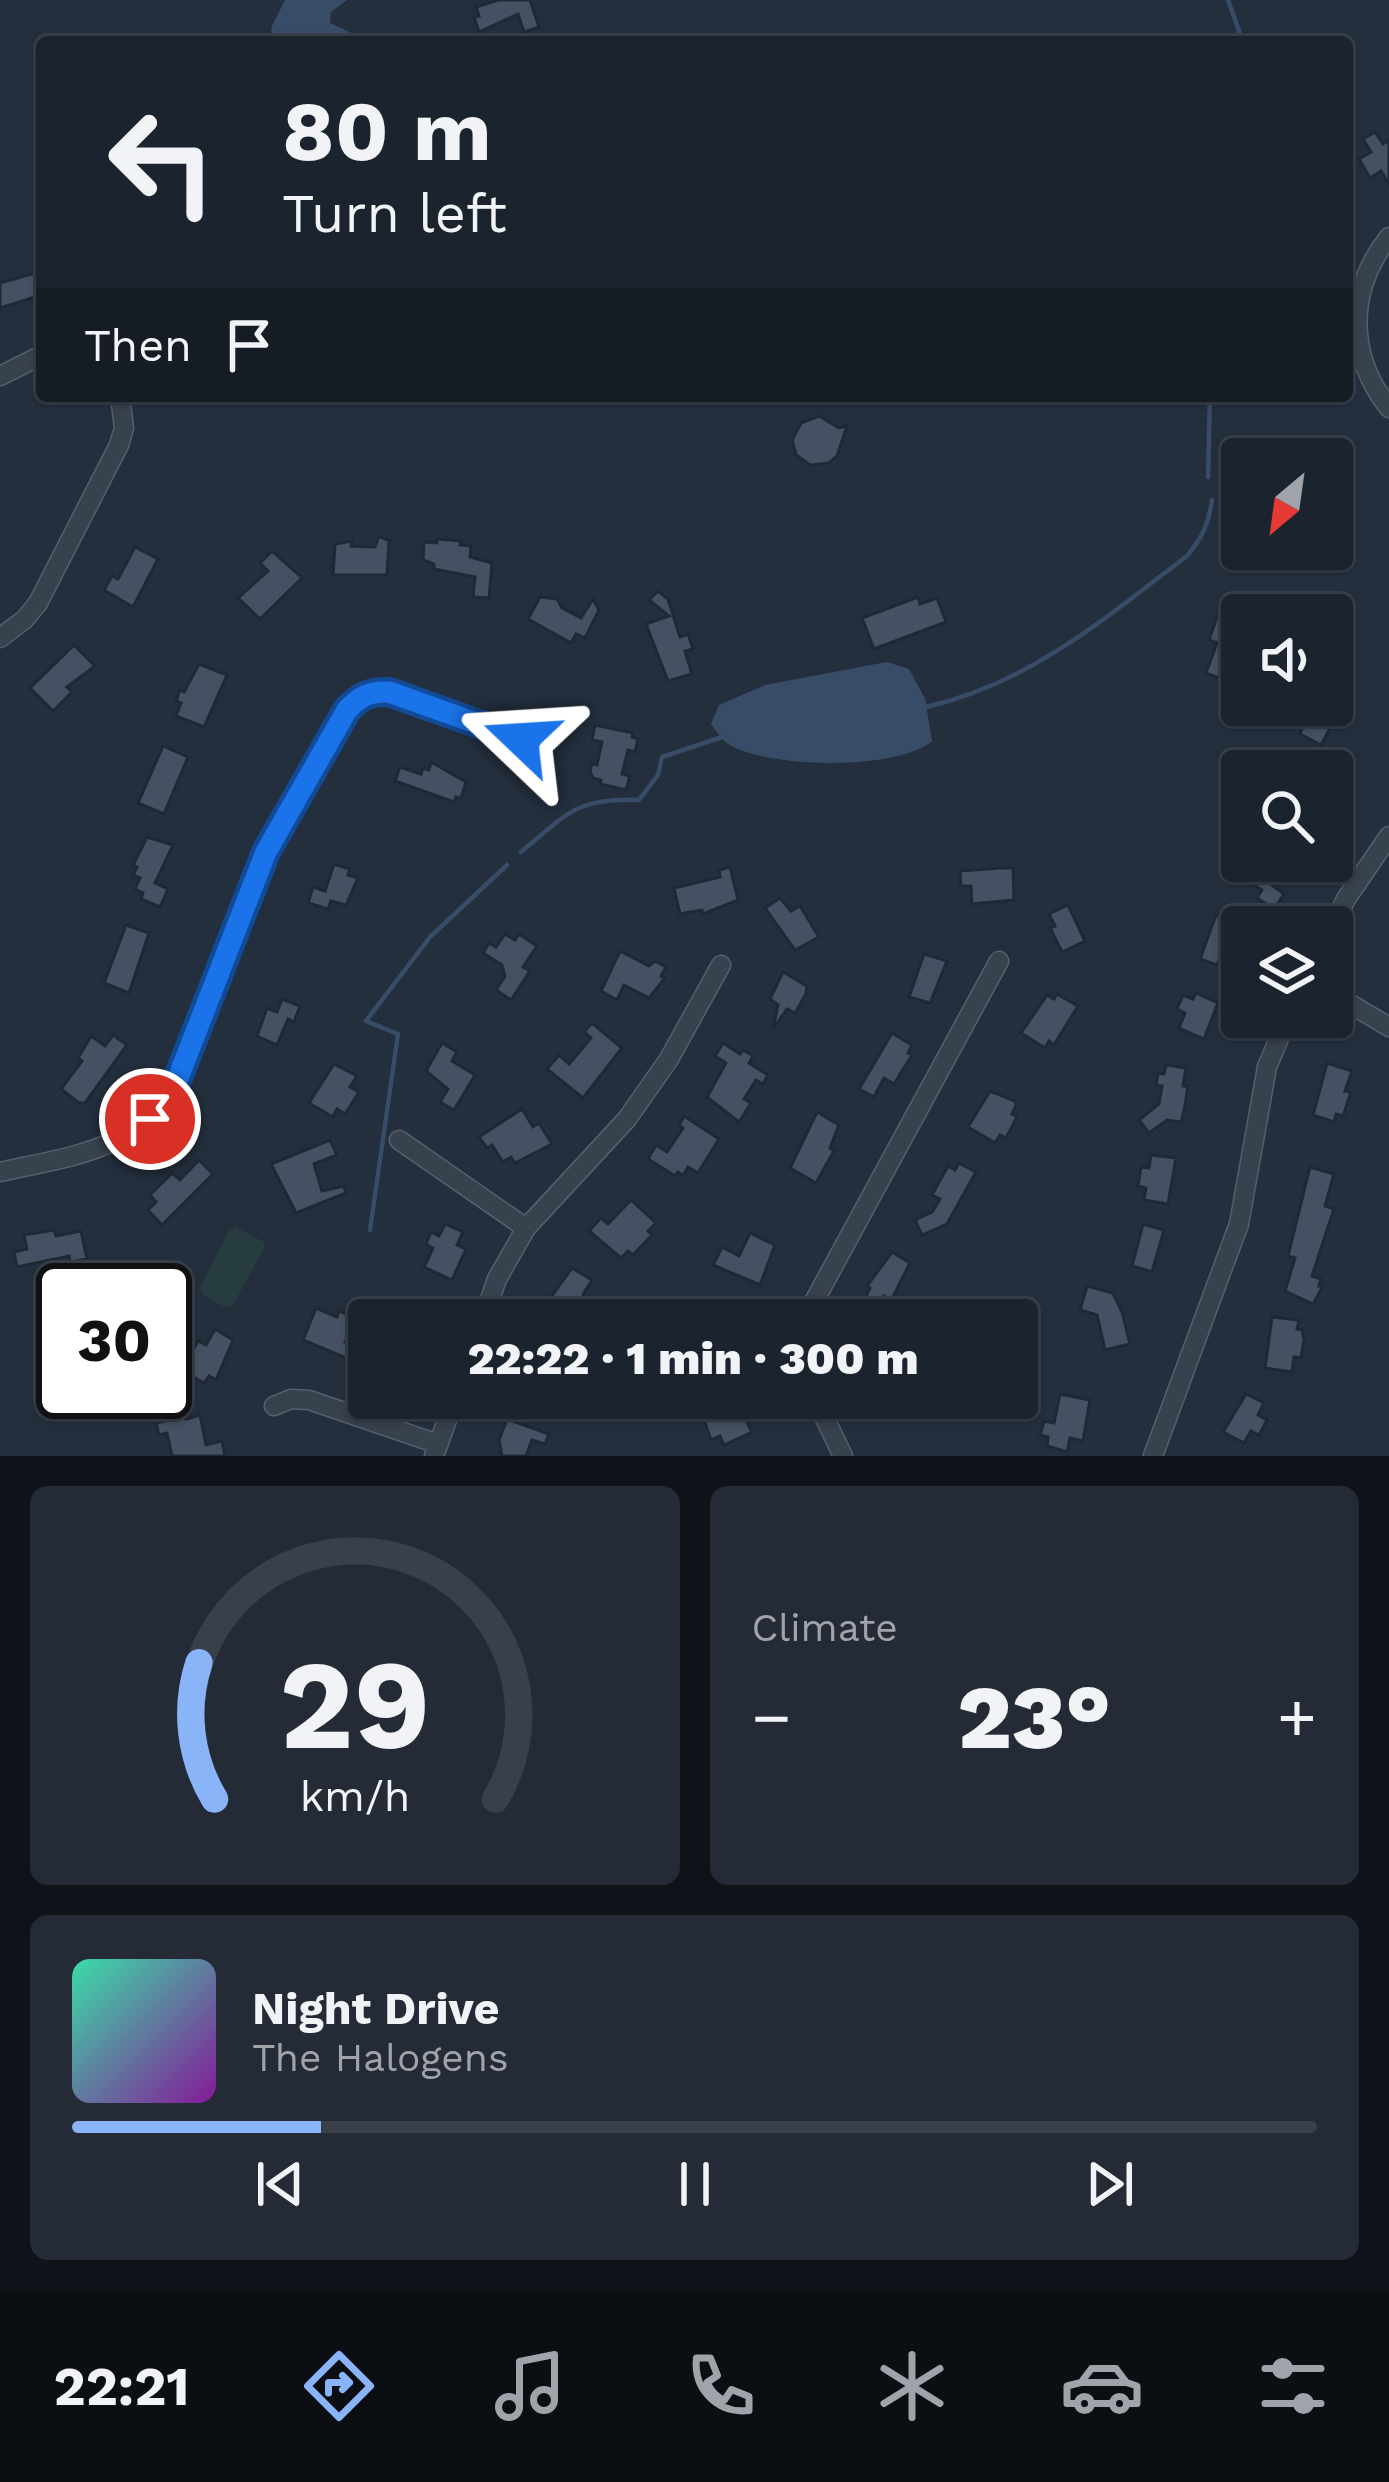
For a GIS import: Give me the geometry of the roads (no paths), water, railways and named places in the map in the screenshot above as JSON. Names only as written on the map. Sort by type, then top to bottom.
[{"type":"street","points":[[1389,237],[1364,279],[1356,317],[1366,373],[1389,409]]},
{"type":"street","points":[[0,376],[36,358]]},
{"type":"street","points":[[0,638],[26,619],[38,603],[119,445],[124,428],[121,402]]},
{"type":"street","points":[[0,1172],[94,1150],[123,1138],[150,1119],[166,1100],[266,852],[347,710],[359,697],[389,692],[521,739]]},
{"type":"street","points":[[1343,906],[1389,836]]},
{"type":"street","points":[[815,1299],[999,961]]},
{"type":"street","points":[[490,1299],[526,1228],[627,1119],[669,1059],[721,965]]},
{"type":"street","points":[[1353,1006],[1389,1027]]},
{"type":"street","points":[[1153,1456],[1239,1224],[1267,1066],[1279,1038]]},
{"type":"street","points":[[399,1140],[526,1228]]},
{"type":"street","points":[[274,1406],[292,1399],[310,1400],[436,1450],[447,1419]]},
{"type":"street","points":[[825,1419],[843,1456]]},
{"type":"water","points":[[285,0],[347,0],[331,12],[330,23],[358,36],[271,36]]},
{"type":"water","points":[[887,662],[909,669],[925,699],[932,741],[915,751],[863,762],[802,762],[748,753],[730,745],[711,724],[719,705],[765,685]]},
{"type":"waterway","points":[[1228,0],[1241,36]]},
{"type":"waterway","points":[[1208,477],[1210,402]]},
{"type":"waterway","points":[[926,707],[999,682],[1095,625],[1187,556],[1204,530],[1212,500]]},
{"type":"waterway","points":[[521,852],[573,811],[600,802],[639,800],[658,775],[662,757],[722,737]]},
{"type":"waterway","points":[[370,1230],[398,1034],[366,1021],[430,937],[507,865]]}]
